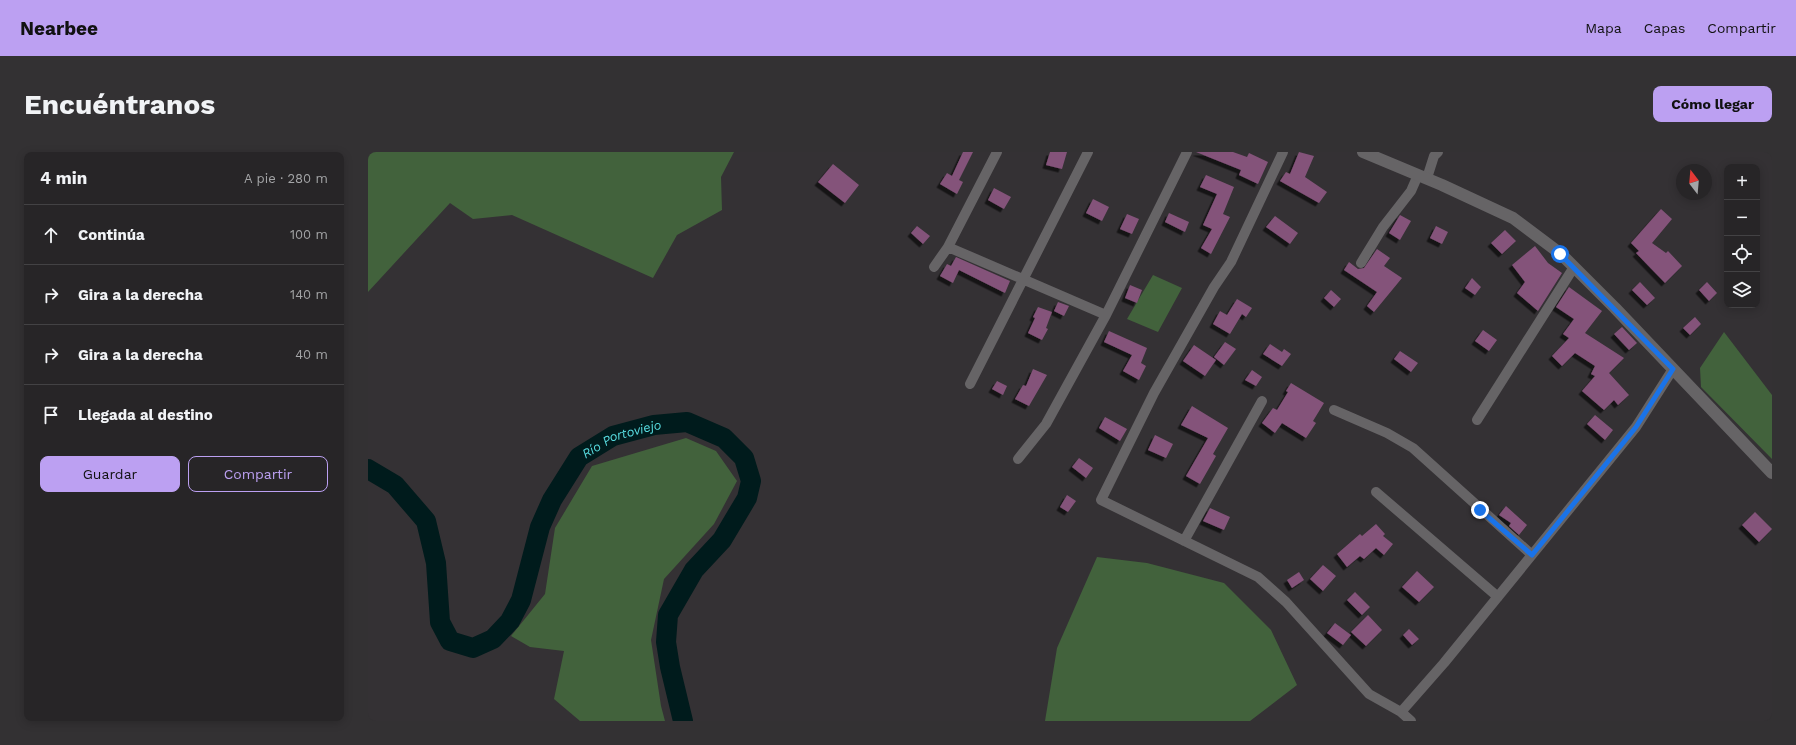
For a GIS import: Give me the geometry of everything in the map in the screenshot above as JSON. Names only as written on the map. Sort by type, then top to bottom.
[{"type":"street","points":[[934,268],[948,247],[997,152]]},
{"type":"street","points":[[970,384],[1022,278],[1088,152]]},
{"type":"street","points":[[1018,459],[1046,424],[1106,315],[1187,152]]},
{"type":"street","points":[[1283,152],[1231,262],[1214,287],[1158,387],[1101,500],[1258,577],[1286,602],[1368,694],[1401,712],[1411,721]]},
{"type":"street","points":[[1363,152],[1513,218],[1560,254],[1772,472]]},
{"type":"street","points":[[1361,263],[1383,227],[1422,177],[1434,156],[1438,152]]},
{"type":"street","points":[[948,247],[1106,315]]},
{"type":"street","points":[[1477,420],[1574,268]]},
{"type":"street","points":[[1401,712],[1498,597],[1636,427],[1673,369]]},
{"type":"street","points":[[1184,541],[1262,401]]},
{"type":"street","points":[[1334,410],[1387,433],[1413,448],[1532,555]]},
{"type":"street","points":[[1376,492],[1498,597]]},
{"type":"green space","points":[[368,152],[734,152],[721,177],[722,210],[677,235],[653,278],[512,215],[473,219],[450,203],[368,292]]},
{"type":"green space","points":[[1153,275],[1182,288],[1158,332],[1127,319]]},
{"type":"green space","points":[[1724,332],[1772,395],[1772,459],[1701,387],[1700,368]]},
{"type":"green space","points":[[686,438],[716,451],[737,481],[714,524],[664,579],[651,640],[661,706],[665,721],[580,721],[554,699],[564,651],[530,647],[511,636],[545,594],[555,528],[592,466]]},
{"type":"green space","points":[[1097,557],[1147,563],[1224,583],[1271,630],[1297,685],[1250,721],[1045,721],[1057,648]]},
{"type":"building","points":[[963,152],[973,152],[959,180],[963,182],[957,194],[940,184],[947,173],[952,176]]},
{"type":"building","points":[[1050,152],[1067,152],[1062,169],[1046,165]]},
{"type":"building","points":[[1196,152],[1233,152],[1247,157],[1249,153],[1268,162],[1258,184],[1239,175],[1241,170]]},
{"type":"building","points":[[1299,152],[1314,156],[1305,177],[1327,192],[1319,203],[1280,181],[1286,172],[1290,174]]},
{"type":"building","points":[[833,164],[859,185],[845,203],[818,182]]},
{"type":"building","points":[[1206,175],[1234,187],[1223,214],[1230,217],[1211,254],[1201,248],[1212,229],[1203,225],[1217,194],[1200,187]]},
{"type":"building","points":[[994,188],[1011,197],[1004,209],[988,200]]},
{"type":"building","points":[[1093,199],[1109,207],[1102,221],[1086,213]]},
{"type":"building","points":[[1661,209],[1672,219],[1652,243],[1666,253],[1668,251],[1682,266],[1665,283],[1636,253],[1639,251],[1631,243]]},
{"type":"building","points":[[1169,213],[1189,222],[1185,232],[1165,222]]},
{"type":"building","points":[[1127,214],[1139,219],[1132,234],[1120,229]]},
{"type":"building","points":[[1400,215],[1411,221],[1400,240],[1389,233]]},
{"type":"building","points":[[1275,216],[1298,233],[1290,244],[1266,227]]},
{"type":"building","points":[[917,226],[930,236],[923,244],[911,233]]},
{"type":"building","points":[[1436,226],[1448,232],[1442,244],[1430,238]]},
{"type":"building","points":[[1505,230],[1516,241],[1502,254],[1491,243]]},
{"type":"building","points":[[1535,246],[1548,263],[1562,273],[1538,311],[1517,293],[1525,282],[1512,265]]},
{"type":"building","points":[[1377,249],[1390,258],[1384,266],[1402,278],[1374,312],[1367,306],[1377,292],[1344,270],[1349,262],[1358,269],[1364,268]]},
{"type":"building","points":[[956,257],[1010,281],[1005,293],[959,270],[953,283],[940,276],[947,264],[951,266]]},
{"type":"building","points":[[1472,278],[1481,287],[1475,295],[1465,288]]},
{"type":"building","points":[[1640,282],[1655,298],[1647,305],[1632,290]]},
{"type":"building","points":[[1707,282],[1717,293],[1709,301],[1699,290]]},
{"type":"building","points":[[1130,285],[1142,290],[1137,303],[1125,298]]},
{"type":"building","points":[[1569,287],[1602,311],[1585,333],[1624,358],[1609,373],[1629,395],[1618,405],[1614,400],[1604,410],[1582,391],[1595,376],[1591,374],[1595,366],[1575,353],[1562,366],[1552,356],[1569,338],[1563,334],[1574,319],[1556,307]]},
{"type":"building","points":[[1331,290],[1341,299],[1334,307],[1324,298]]},
{"type":"building","points":[[1237,299],[1252,308],[1246,317],[1242,314],[1230,334],[1213,324],[1220,311],[1227,315]]},
{"type":"building","points":[[1058,302],[1069,306],[1064,316],[1054,311]]},
{"type":"building","points":[[1038,307],[1052,312],[1046,328],[1048,329],[1042,340],[1028,333]]},
{"type":"building","points":[[1695,317],[1701,324],[1690,335],[1683,328]]},
{"type":"building","points":[[1622,327],[1637,343],[1629,350],[1614,334]]},
{"type":"building","points":[[1483,330],[1497,340],[1489,351],[1475,341]]},
{"type":"building","points":[[1109,331],[1147,348],[1141,363],[1146,366],[1139,380],[1123,371],[1132,355],[1104,342]]},
{"type":"building","points":[[1225,342],[1236,349],[1224,365],[1214,357]]},
{"type":"building","points":[[1270,344],[1282,352],[1284,349],[1291,354],[1282,366],[1263,354]]},
{"type":"building","points":[[1194,345],[1216,360],[1205,376],[1183,361]]},
{"type":"building","points":[[1400,351],[1418,363],[1411,372],[1394,359]]},
{"type":"building","points":[[1033,369],[1047,375],[1029,406],[1015,399],[1023,385],[1026,386]]},
{"type":"building","points":[[1252,370],[1262,377],[1256,386],[1245,380]]},
{"type":"building","points":[[997,381],[1007,386],[1003,395],[992,389]]},
{"type":"building","points":[[1291,383],[1324,403],[1313,421],[1316,423],[1306,438],[1282,423],[1275,433],[1262,423],[1273,408],[1277,410],[1288,392],[1286,391]]},
{"type":"building","points":[[1192,406],[1228,428],[1213,454],[1216,456],[1200,484],[1186,476],[1208,438],[1181,425]]},
{"type":"building","points":[[1595,415],[1613,430],[1605,440],[1587,424]]},
{"type":"building","points":[[1105,417],[1127,429],[1120,441],[1099,428]]},
{"type":"building","points":[[1155,435],[1173,444],[1166,458],[1148,450]]},
{"type":"building","points":[[1079,458],[1093,468],[1086,478],[1072,467]]},
{"type":"building","points":[[1067,495],[1076,501],[1068,512],[1060,507]]},
{"type":"building","points":[[1506,506],[1527,525],[1519,535],[1509,526],[1511,523],[1499,515]]},
{"type":"building","points":[[1210,508],[1230,517],[1224,530],[1203,521]]},
{"type":"building","points":[[1755,512],[1772,529],[1759,542],[1742,525]]},
{"type":"building","points":[[1376,524],[1385,534],[1383,536],[1393,544],[1384,555],[1376,548],[1364,559],[1360,556],[1347,567],[1337,554],[1360,534],[1362,536]]},
{"type":"building","points":[[1323,565],[1336,576],[1323,591],[1310,579]]},
{"type":"building","points":[[1417,571],[1434,587],[1419,602],[1402,587]]},
{"type":"building","points":[[1299,572],[1304,580],[1292,588],[1287,580]]},
{"type":"building","points":[[1355,592],[1370,607],[1362,615],[1347,600]]},
{"type":"building","points":[[1368,615],[1382,630],[1366,646],[1351,632]]},
{"type":"building","points":[[1335,623],[1351,635],[1343,645],[1327,633]]},
{"type":"building","points":[[1409,629],[1419,639],[1412,645],[1403,635]]},
{"type":"waterway","name":"Río Portoviejo","points":[[368,469],[395,485],[426,521],[436,563],[440,622],[450,641],[473,648],[493,639],[510,621],[521,600],[540,527],[552,500],[579,457],[613,436],[654,425],[687,422],[724,438],[744,458],[751,481],[747,498],[722,540],[694,570],[668,615],[666,642],[670,667],[683,721]]},
{"type":"route","points":[[1480,510],[1532,555],[1636,427],[1673,369],[1615,308],[1560,254]]}]
